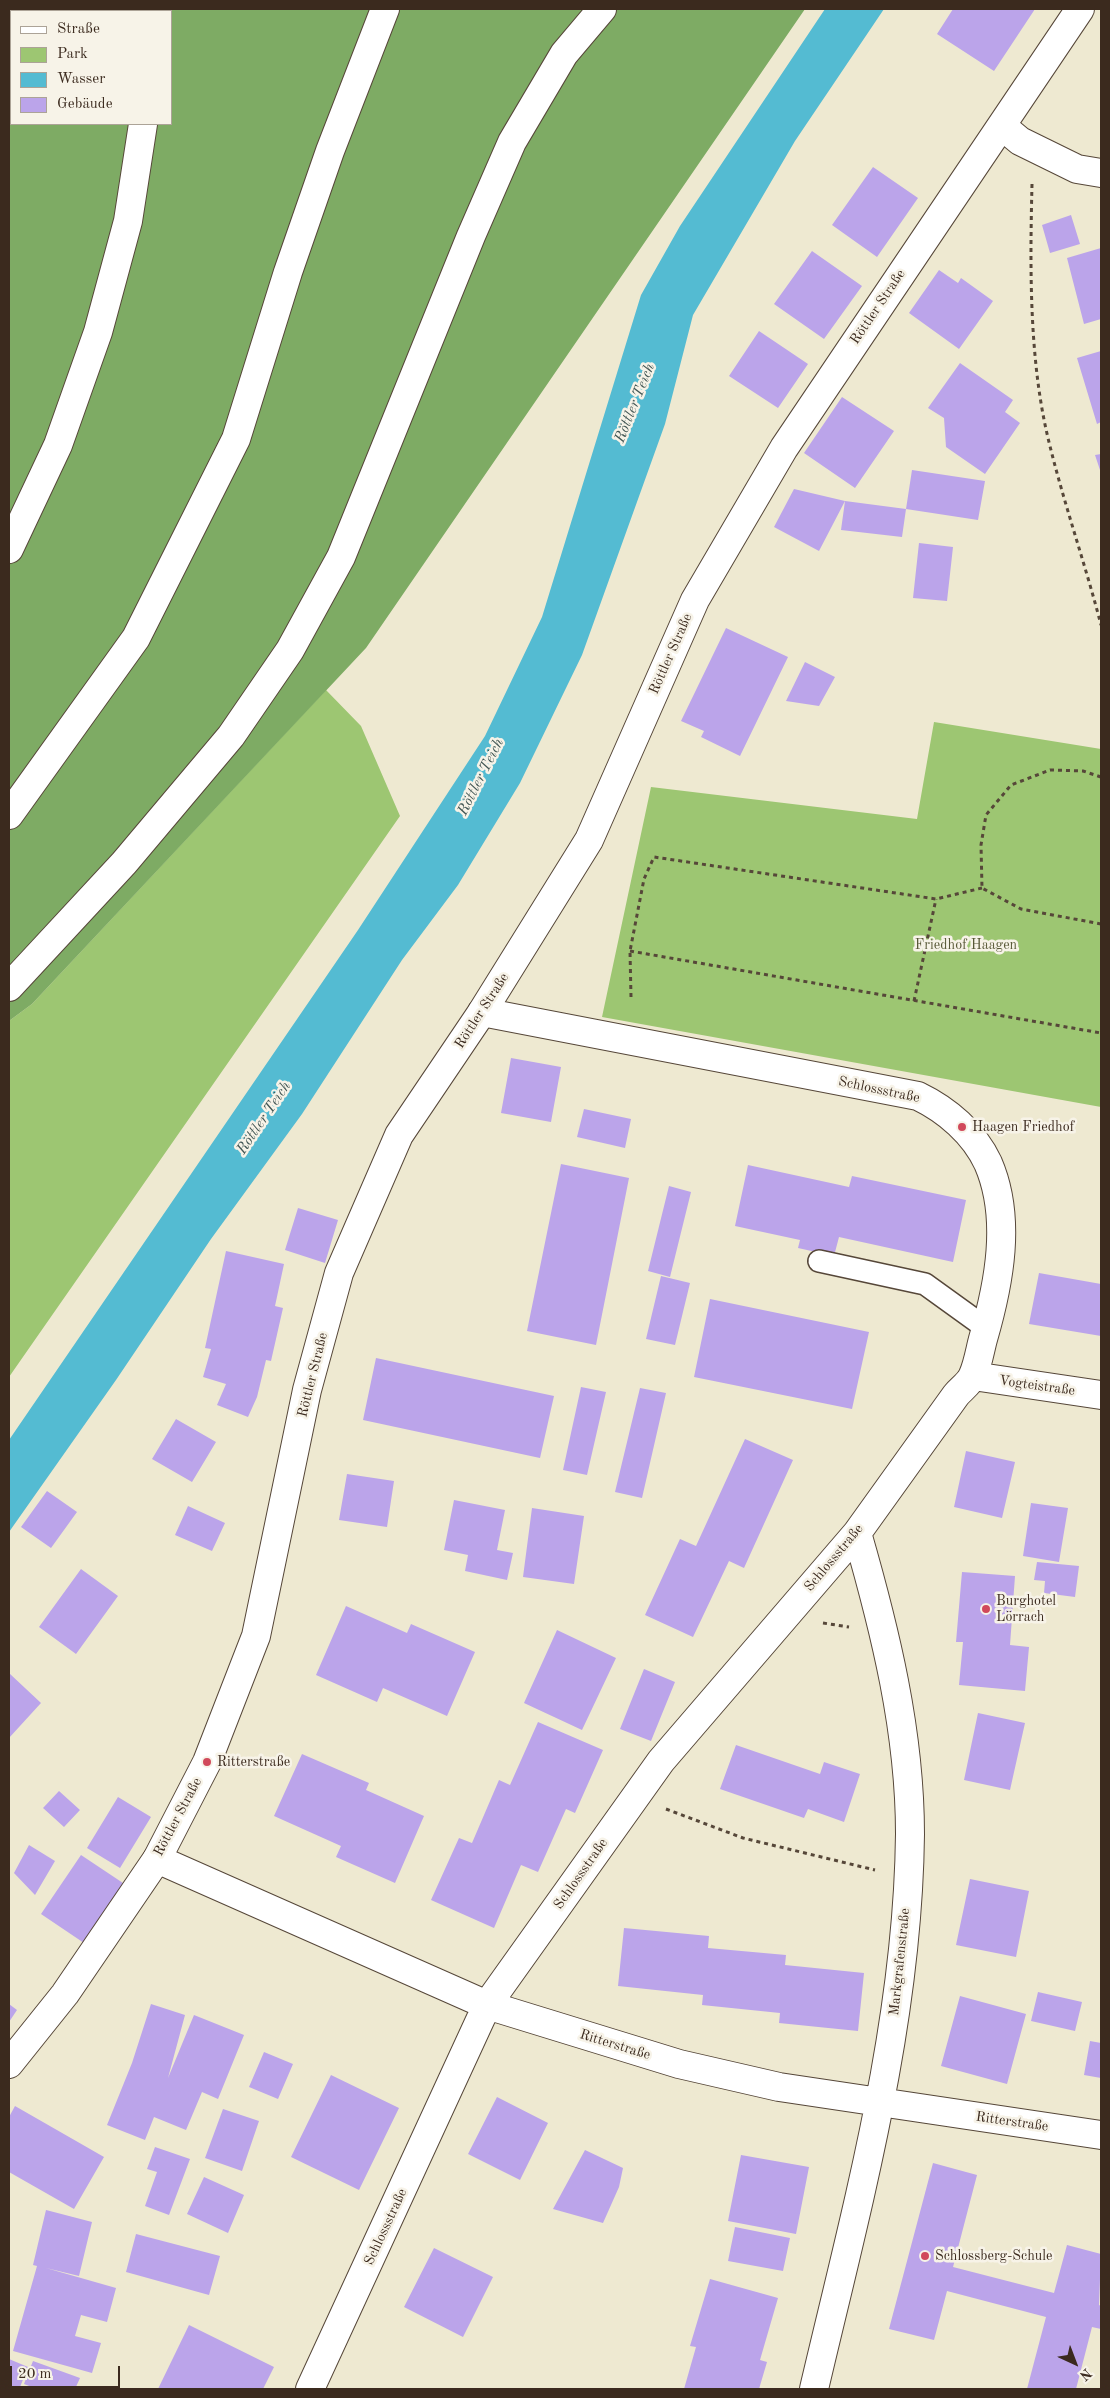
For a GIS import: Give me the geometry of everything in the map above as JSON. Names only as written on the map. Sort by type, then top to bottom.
[{"type":"main road","points":[[9,815],[136,638],[236,439],[294,254],[330,151],[385,9]]},
{"type":"main road","points":[[9,987],[124,863],[231,736],[290,650],[341,557],[471,236],[512,142],[564,54],[602,9]]},
{"type":"main road","name":"Röttler Straße","points":[[9,2064],[65,1994],[157,1860],[207,1762],[256,1636],[307,1390],[339,1273],[399,1135],[482,1012],[589,840],[695,600],[779,457],[880,302],[1002,126],[1080,9]]},
{"type":"main road","points":[[9,549],[58,445],[98,332],[128,221],[143,125]]},
{"type":"main road","points":[[1002,126],[1020,141],[1077,169],[1101,173]]},
{"type":"main road","name":"Schlossstraße","points":[[310,2389],[487,2005],[661,1760],[857,1533],[956,1395],[973,1376],[986,1328],[998,1270],[1001,1232],[995,1188],[988,1163],[975,1142],[938,1106],[918,1096],[482,1012]]},
{"type":"main road","name":"Vogteistraße","points":[[973,1376],[1101,1395]]},
{"type":"main road","name":"Markgrafenstraße","points":[[814,2389],[881,2103],[905,1943],[910,1832],[902,1724],[879,1609],[857,1533]]},
{"type":"main road","name":"Ritterstraße","points":[[157,1860],[487,2005],[679,2064],[779,2087],[1101,2135]]},
{"type":"lane","points":[[819,1261],[926,1284],[986,1328]]},
{"type":"path","points":[[1032,147],[1031,231],[1038,372],[1048,438],[1101,625]]},
{"type":"path","points":[[982,888],[981,845],[986,815],[1011,785],[1050,770],[1083,771],[1101,777]]},
{"type":"path","points":[[631,997],[630,951],[644,879],[654,857],[936,899],[982,888],[1021,909],[1101,924]]},
{"type":"path","points":[[914,1001],[936,899]]},
{"type":"path","points":[[630,951],[1101,1033]]},
{"type":"path","points":[[805,1592],[822,1623],[848,1628],[879,1609]]},
{"type":"path","points":[[636,1795],[661,1807],[743,1838],[908,1877]]},
{"type":"green space","points":[[9,9],[805,9],[366,648],[32,1004],[9,1021]]},
{"type":"green space","points":[[326,690],[361,726],[400,816],[9,1377],[9,1021],[32,1004]]},
{"type":"green space","name":"Friedhof Haagen","points":[[934,722],[1101,749],[1101,1107],[602,1017],[651,787],[917,819]]},
{"type":"water","name":"Röttler Teich","points":[[825,9],[884,9],[795,141],[693,315],[665,424],[582,655],[520,783],[458,885],[402,960],[302,1114],[211,1239],[116,1380],[9,1532],[9,1440],[358,930],[485,736],[542,617],[641,295],[680,226]]},
{"type":"building","points":[[953,9],[1035,9],[994,71],[937,34]]},
{"type":"building","points":[[873,167],[918,198],[877,257],[832,225]]},
{"type":"building","points":[[1071,215],[1080,244],[1050,253],[1042,225]]},
{"type":"building","points":[[1101,248],[1101,319],[1084,324],[1067,258]]},
{"type":"building","points":[[812,251],[862,286],[824,339],[774,304]]},
{"type":"building","points":[[939,270],[958,283],[961,278],[993,301],[959,349],[909,313]]},
{"type":"building","points":[[759,331],[808,364],[778,408],[729,376]]},
{"type":"building","points":[[1101,351],[1101,422],[1097,424],[1077,358]]},
{"type":"building","points":[[960,363],[1013,400],[1005,412],[1020,423],[985,474],[946,447],[944,418],[928,408]]},
{"type":"building","points":[[842,397],[894,431],[855,488],[804,453]]},
{"type":"building","points":[[1101,454],[1101,473],[1095,455]]},
{"type":"building","points":[[912,470],[985,481],[978,520],[906,509]]},
{"type":"building","points":[[794,489],[845,501],[819,551],[774,527]]},
{"type":"building","points":[[845,501],[906,509],[902,537],[841,530]]},
{"type":"building","points":[[919,543],[953,547],[947,601],[913,598]]},
{"type":"building","points":[[726,628],[788,657],[740,756],[701,737],[704,731],[681,721]]},
{"type":"building","points":[[805,662],[835,677],[819,706],[786,701]]},
{"type":"building","points":[[511,1058],[561,1067],[551,1122],[501,1113]]},
{"type":"building","points":[[584,1109],[631,1119],[625,1148],[577,1137]]},
{"type":"building","points":[[561,1164],[629,1178],[596,1345],[527,1331]]},
{"type":"building","points":[[748,1165],[849,1187],[852,1176],[966,1200],[953,1262],[839,1237],[834,1256],[798,1248],[800,1240],[735,1226]]},
{"type":"building","points":[[669,1186],[691,1192],[670,1277],[648,1271]]},
{"type":"building","points":[[298,1208],[338,1220],[325,1263],[285,1250]]},
{"type":"building","points":[[226,1251],[284,1264],[275,1306],[283,1308],[271,1361],[266,1360],[257,1397],[248,1417],[217,1405],[226,1384],[203,1377],[211,1349],[205,1348]]},
{"type":"building","points":[[1039,1273],[1101,1284],[1101,1336],[1029,1324]]},
{"type":"building","points":[[661,1276],[690,1283],[675,1345],[646,1339]]},
{"type":"building","points":[[710,1299],[869,1332],[852,1409],[694,1377]]},
{"type":"building","points":[[376,1358],[554,1396],[540,1458],[363,1420]]},
{"type":"building","points":[[581,1387],[606,1392],[587,1475],[563,1470]]},
{"type":"building","points":[[640,1388],[666,1393],[642,1498],[615,1492]]},
{"type":"building","points":[[176,1419],[216,1442],[192,1482],[152,1459]]},
{"type":"building","points":[[745,1439],[793,1460],[744,1568],[729,1561],[693,1637],[645,1615],[680,1539],[696,1546]]},
{"type":"building","points":[[966,1451],[1015,1462],[1002,1518],[954,1507]]},
{"type":"building","points":[[347,1474],[394,1481],[387,1527],[339,1520]]},
{"type":"building","points":[[47,1491],[77,1512],[51,1548],[21,1527]]},
{"type":"building","points":[[454,1500],[505,1510],[497,1550],[513,1553],[507,1580],[465,1571],[468,1555],[444,1550]]},
{"type":"building","points":[[1031,1503],[1068,1508],[1059,1562],[1023,1556]]},
{"type":"building","points":[[188,1506],[225,1523],[212,1551],[175,1535]]},
{"type":"building","points":[[532,1508],[584,1516],[574,1584],[523,1577]]},
{"type":"building","points":[[1037,1562],[1079,1566],[1075,1597],[1044,1593],[1045,1581],[1034,1580]]},
{"type":"building","points":[[81,1569],[118,1596],[76,1654],[39,1627]]},
{"type":"building","points":[[962,1572],[1015,1576],[1010,1645],[1029,1647],[1025,1691],[959,1685],[963,1642],[956,1642]]},
{"type":"building","points":[[346,1606],[407,1633],[411,1624],[475,1652],[447,1716],[383,1688],[377,1702],[316,1675]]},
{"type":"building","points":[[557,1630],[616,1658],[582,1730],[524,1703]]},
{"type":"building","points":[[644,1669],[675,1682],[651,1741],[620,1729]]},
{"type":"building","points":[[9,1673],[41,1703],[9,1738]]},
{"type":"building","points":[[978,1713],[1025,1723],[1010,1790],[964,1780]]},
{"type":"building","points":[[538,1722],[603,1750],[575,1813],[566,1809],[538,1872],[521,1865],[494,1928],[431,1900],[459,1838],[472,1843],[499,1780],[510,1785]]},
{"type":"building","points":[[736,1745],[820,1774],[824,1762],[860,1774],[844,1822],[808,1809],[804,1818],[720,1789]]},
{"type":"building","points":[[302,1754],[369,1783],[366,1790],[424,1816],[395,1883],[336,1857],[341,1846],[274,1816]]},
{"type":"building","points":[[59,1791],[80,1810],[64,1827],[43,1808]]},
{"type":"building","points":[[118,1797],[151,1817],[120,1868],[87,1848]]},
{"type":"building","points":[[29,1845],[55,1861],[35,1895],[14,1873]]},
{"type":"building","points":[[81,1855],[123,1883],[84,1943],[41,1914]]},
{"type":"building","points":[[970,1879],[1029,1891],[1016,1957],[956,1945]]},
{"type":"building","points":[[624,1928],[709,1936],[708,1948],[786,1955],[785,1965],[864,1973],[858,2031],[779,2023],[780,2013],[702,2005],[703,1995],[618,1986]]},
{"type":"building","points":[[1038,1992],[1082,2002],[1075,2031],[1031,2021]]},
{"type":"building","points":[[960,1996],[1026,2014],[1007,2084],[941,2066]]},
{"type":"building","points":[[9,2004],[17,2010],[9,2022]]},
{"type":"building","points":[[151,2004],[185,2015],[168,2078],[194,2015],[244,2035],[218,2099],[202,2092],[186,2130],[154,2117],[145,2140],[107,2125],[132,2063]]},
{"type":"building","points":[[1090,2041],[1101,2043],[1101,2078],[1084,2075]]},
{"type":"building","points":[[264,2052],[293,2064],[278,2099],[249,2087]]},
{"type":"building","points":[[331,2075],[399,2108],[359,2190],[291,2157]]},
{"type":"building","points":[[497,2097],[548,2123],[520,2180],[468,2154]]},
{"type":"building","points":[[15,2106],[104,2157],[74,2209],[9,2172],[9,2117]]},
{"type":"building","points":[[223,2109],[259,2121],[242,2171],[205,2158]]},
{"type":"building","points":[[155,2147],[190,2159],[169,2215],[145,2206],[157,2172],[147,2169]]},
{"type":"building","points":[[585,2150],[623,2168],[619,2187],[603,2223],[553,2209]]},
{"type":"building","points":[[741,2155],[809,2167],[796,2234],[728,2221]]},
{"type":"building","points":[[933,2163],[977,2175],[953,2267],[1054,2293],[1067,2245],[1101,2254],[1099,2305],[1101,2306],[1101,2329],[1092,2327],[1076,2389],[1027,2389],[1046,2317],[947,2291],[934,2340],[889,2329]]},
{"type":"building","points":[[204,2177],[244,2195],[228,2233],[187,2214]]},
{"type":"building","points":[[46,2210],[92,2222],[79,2276],[46,2268],[116,2288],[107,2322],[81,2315],[75,2336],[101,2343],[92,2373],[13,2351],[37,2266],[33,2265]]},
{"type":"building","points":[[735,2227],[790,2238],[783,2271],[728,2261]]},
{"type":"building","points":[[136,2234],[220,2256],[209,2295],[126,2272]]},
{"type":"building","points":[[434,2248],[493,2277],[463,2337],[404,2307]]},
{"type":"building","points":[[710,2279],[778,2298],[760,2360],[767,2362],[759,2389],[684,2389],[696,2347],[690,2346]]},
{"type":"building","points":[[189,2325],[274,2367],[263,2389],[158,2389]]},
{"type":"building","points":[[9,2359],[28,2367],[20,2387],[26,2389],[9,2389]]},
{"type":"building","points":[[33,2361],[80,2378],[75,2389],[37,2389],[24,2384]]},
{"type":"place","name":"Haagen Friedhof","points":[[962,1127]]},
{"type":"place","name":"Burghotel Lörrach","points":[[986,1609]]},
{"type":"place","name":"Ritterstraße","points":[[207,1762]]},
{"type":"place","name":"Schlossberg-Schule","points":[[925,2256]]}]
